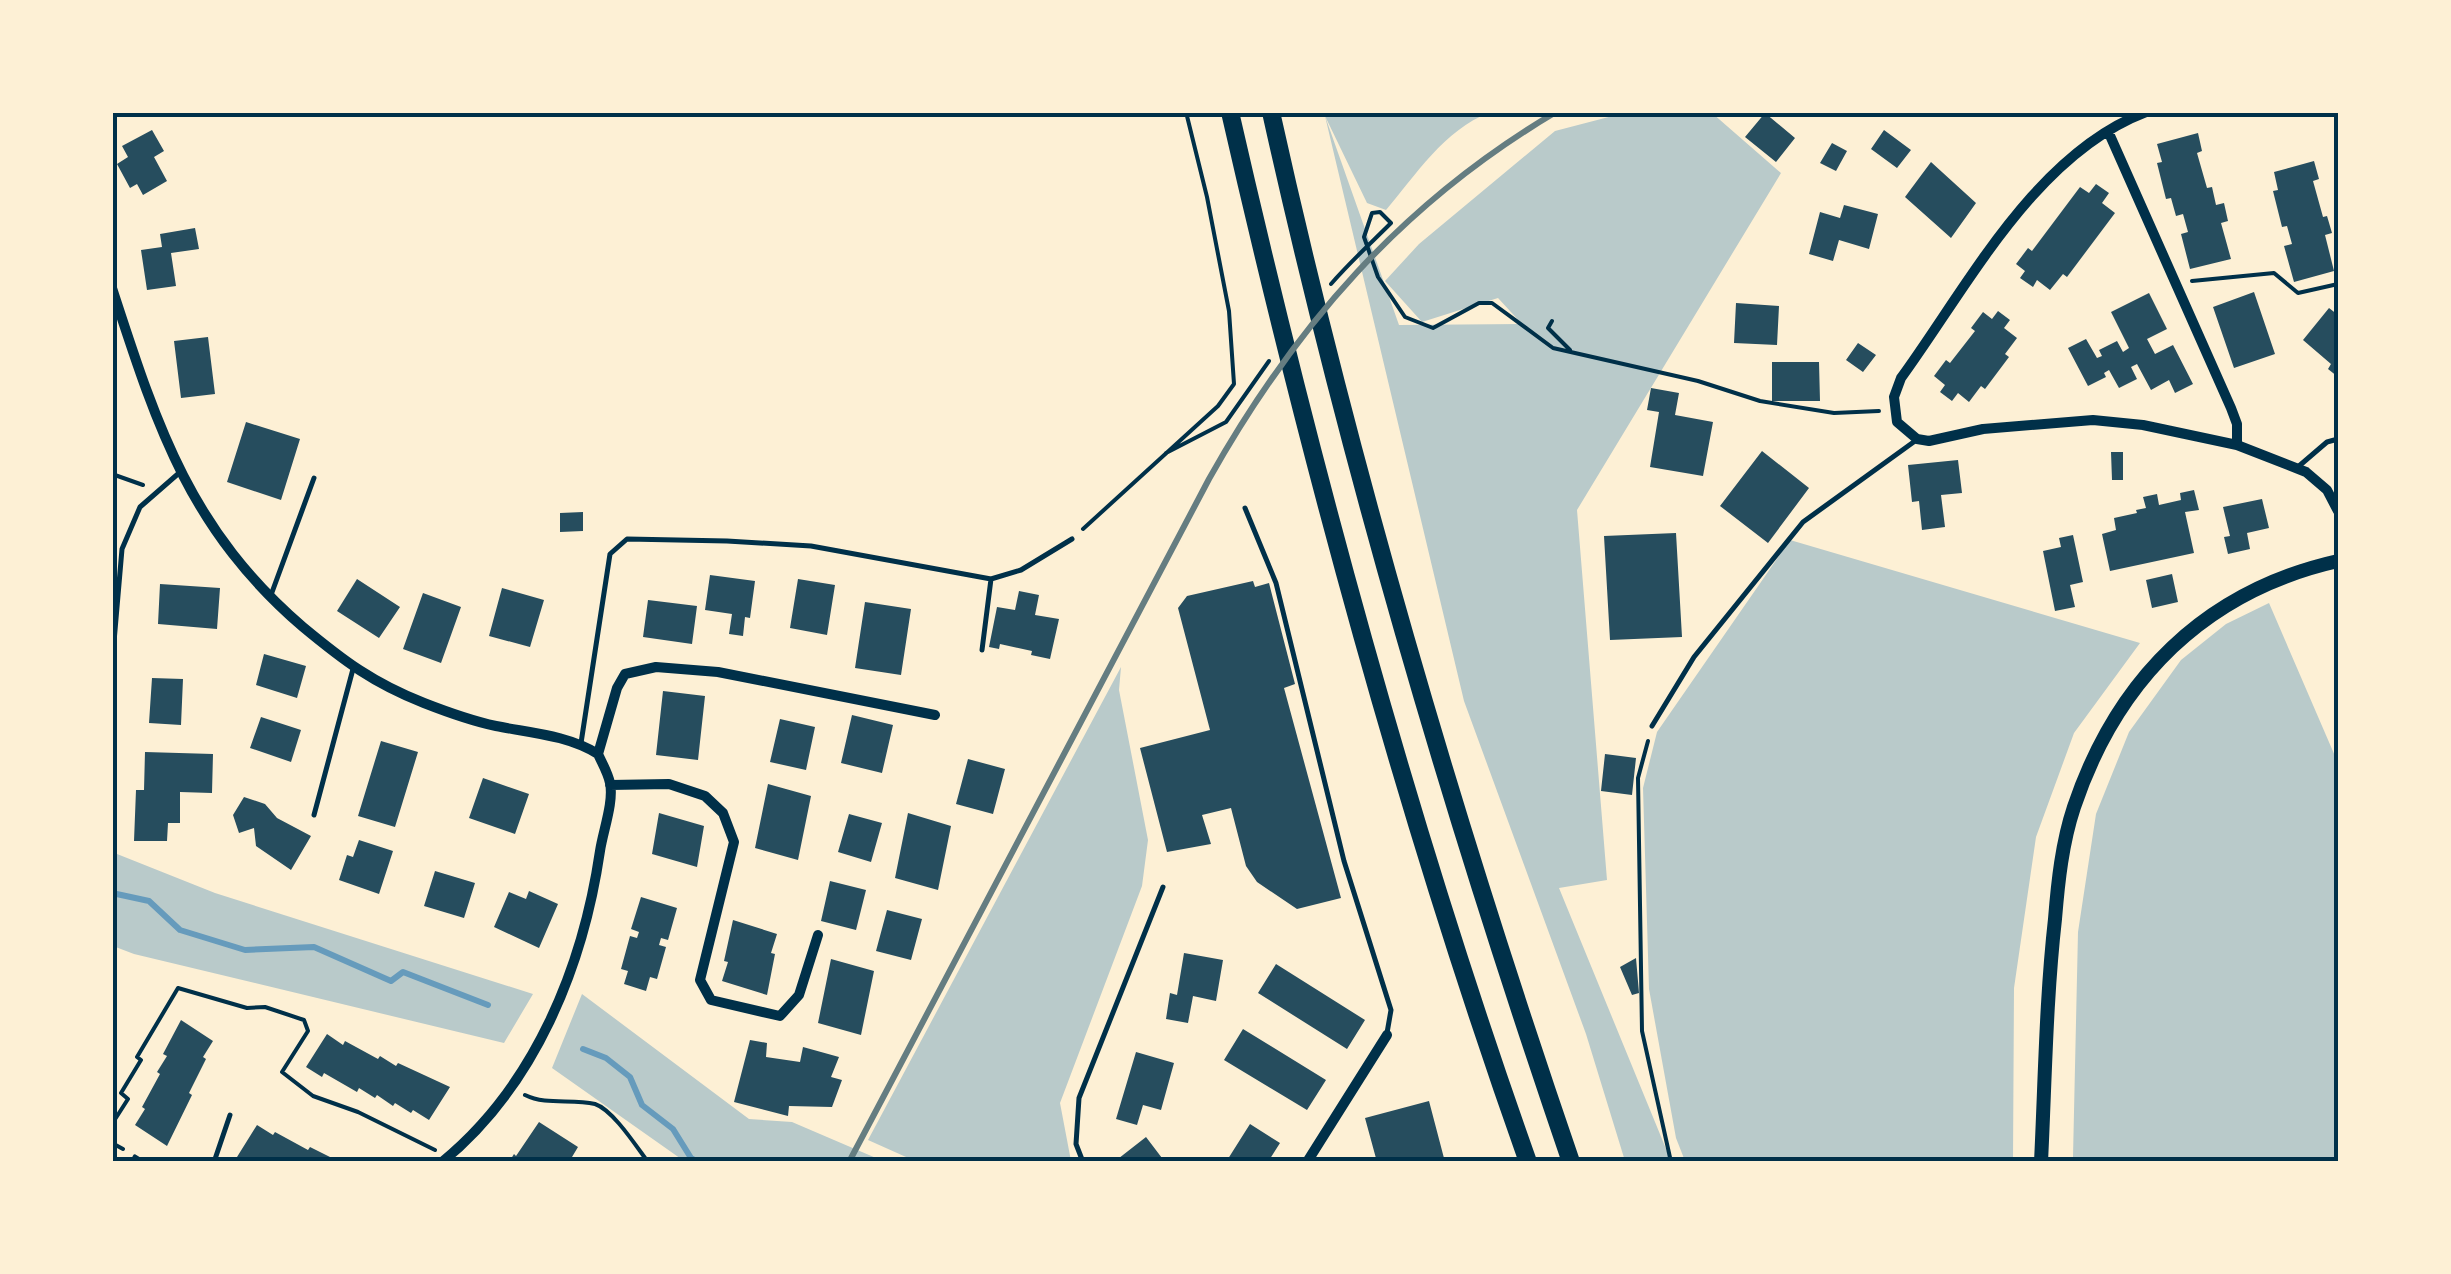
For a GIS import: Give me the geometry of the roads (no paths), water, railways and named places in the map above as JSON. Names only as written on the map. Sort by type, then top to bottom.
[{"type":"highway","points":[[1230,112],[1295,384],[1374,677],[1528,1162]]},
{"type":"highway","points":[[1271,112],[1336,380],[1411,656],[1486,906],[1571,1162]]},
{"type":"highway","points":[[1510,1109],[1518,1162]]},
{"type":"main road","points":[[2041,1162],[2058,885],[2074,808],[2096,753],[2122,706],[2149,670],[2193,626],[2264,585],[2338,561]]},
{"type":"street","points":[[2146,112],[2120,117],[2108,131],[2077,150],[2040,187],[1900,378],[1893,410],[1898,422],[1917,439],[1929,441],[1984,429],[2093,420],[2144,425],[2237,444],[2297,468],[2326,490],[2338,511]]},
{"type":"street","points":[[2108,131],[2232,408],[2237,444]]},
{"type":"street","points":[[112,288],[151,407],[179,473],[221,541],[270,598],[352,669],[424,703],[475,720],[581,743],[598,754],[610,785],[593,901],[570,977],[546,1030],[510,1087],[470,1136],[445,1159]]},
{"type":"street","points":[[598,754],[616,688],[625,674],[656,666],[718,672],[934,716]]},
{"type":"street","points":[[610,785],[670,784],[705,796],[723,813],[734,842],[700,980],[711,1000],[780,1016],[799,995],[818,935]]},
{"type":"street","points":[[1307,1162],[1387,1035]]},
{"type":"lane","points":[[1652,726],[1694,657],[1803,522],[1917,439]]},
{"type":"lane","points":[[2297,468],[2327,442],[2338,439]]},
{"type":"lane","points":[[112,665],[122,549],[140,507],[179,473]]},
{"type":"lane","points":[[270,598],[314,478]]},
{"type":"lane","points":[[1245,508],[1276,583],[1344,861],[1391,1010],[1387,1035]]},
{"type":"lane","points":[[581,743],[610,554],[627,540],[727,540],[811,546],[991,578],[1020,570],[1072,539]]},
{"type":"lane","points":[[982,650],[991,578]]},
{"type":"lane","points":[[314,814],[352,669]]},
{"type":"lane","points":[[1082,1162],[1076,1144],[1078,1098],[1163,887]]},
{"type":"lane","points":[[214,1162],[230,1115]]},
{"type":"lane","points":[[136,1157],[142,1162]]},
{"type":"waterway","points":[[112,893],[149,901],[180,930],[245,950],[314,947],[391,981],[403,972],[488,1005]]},
{"type":"waterway","points":[[583,1049],[606,1058],[630,1077],[642,1105],[673,1129],[691,1158],[698,1162]]},
{"type":"railway","points":[[849,1162],[1242,423],[1316,320],[1401,228],[1449,186],[1556,112]]}]
